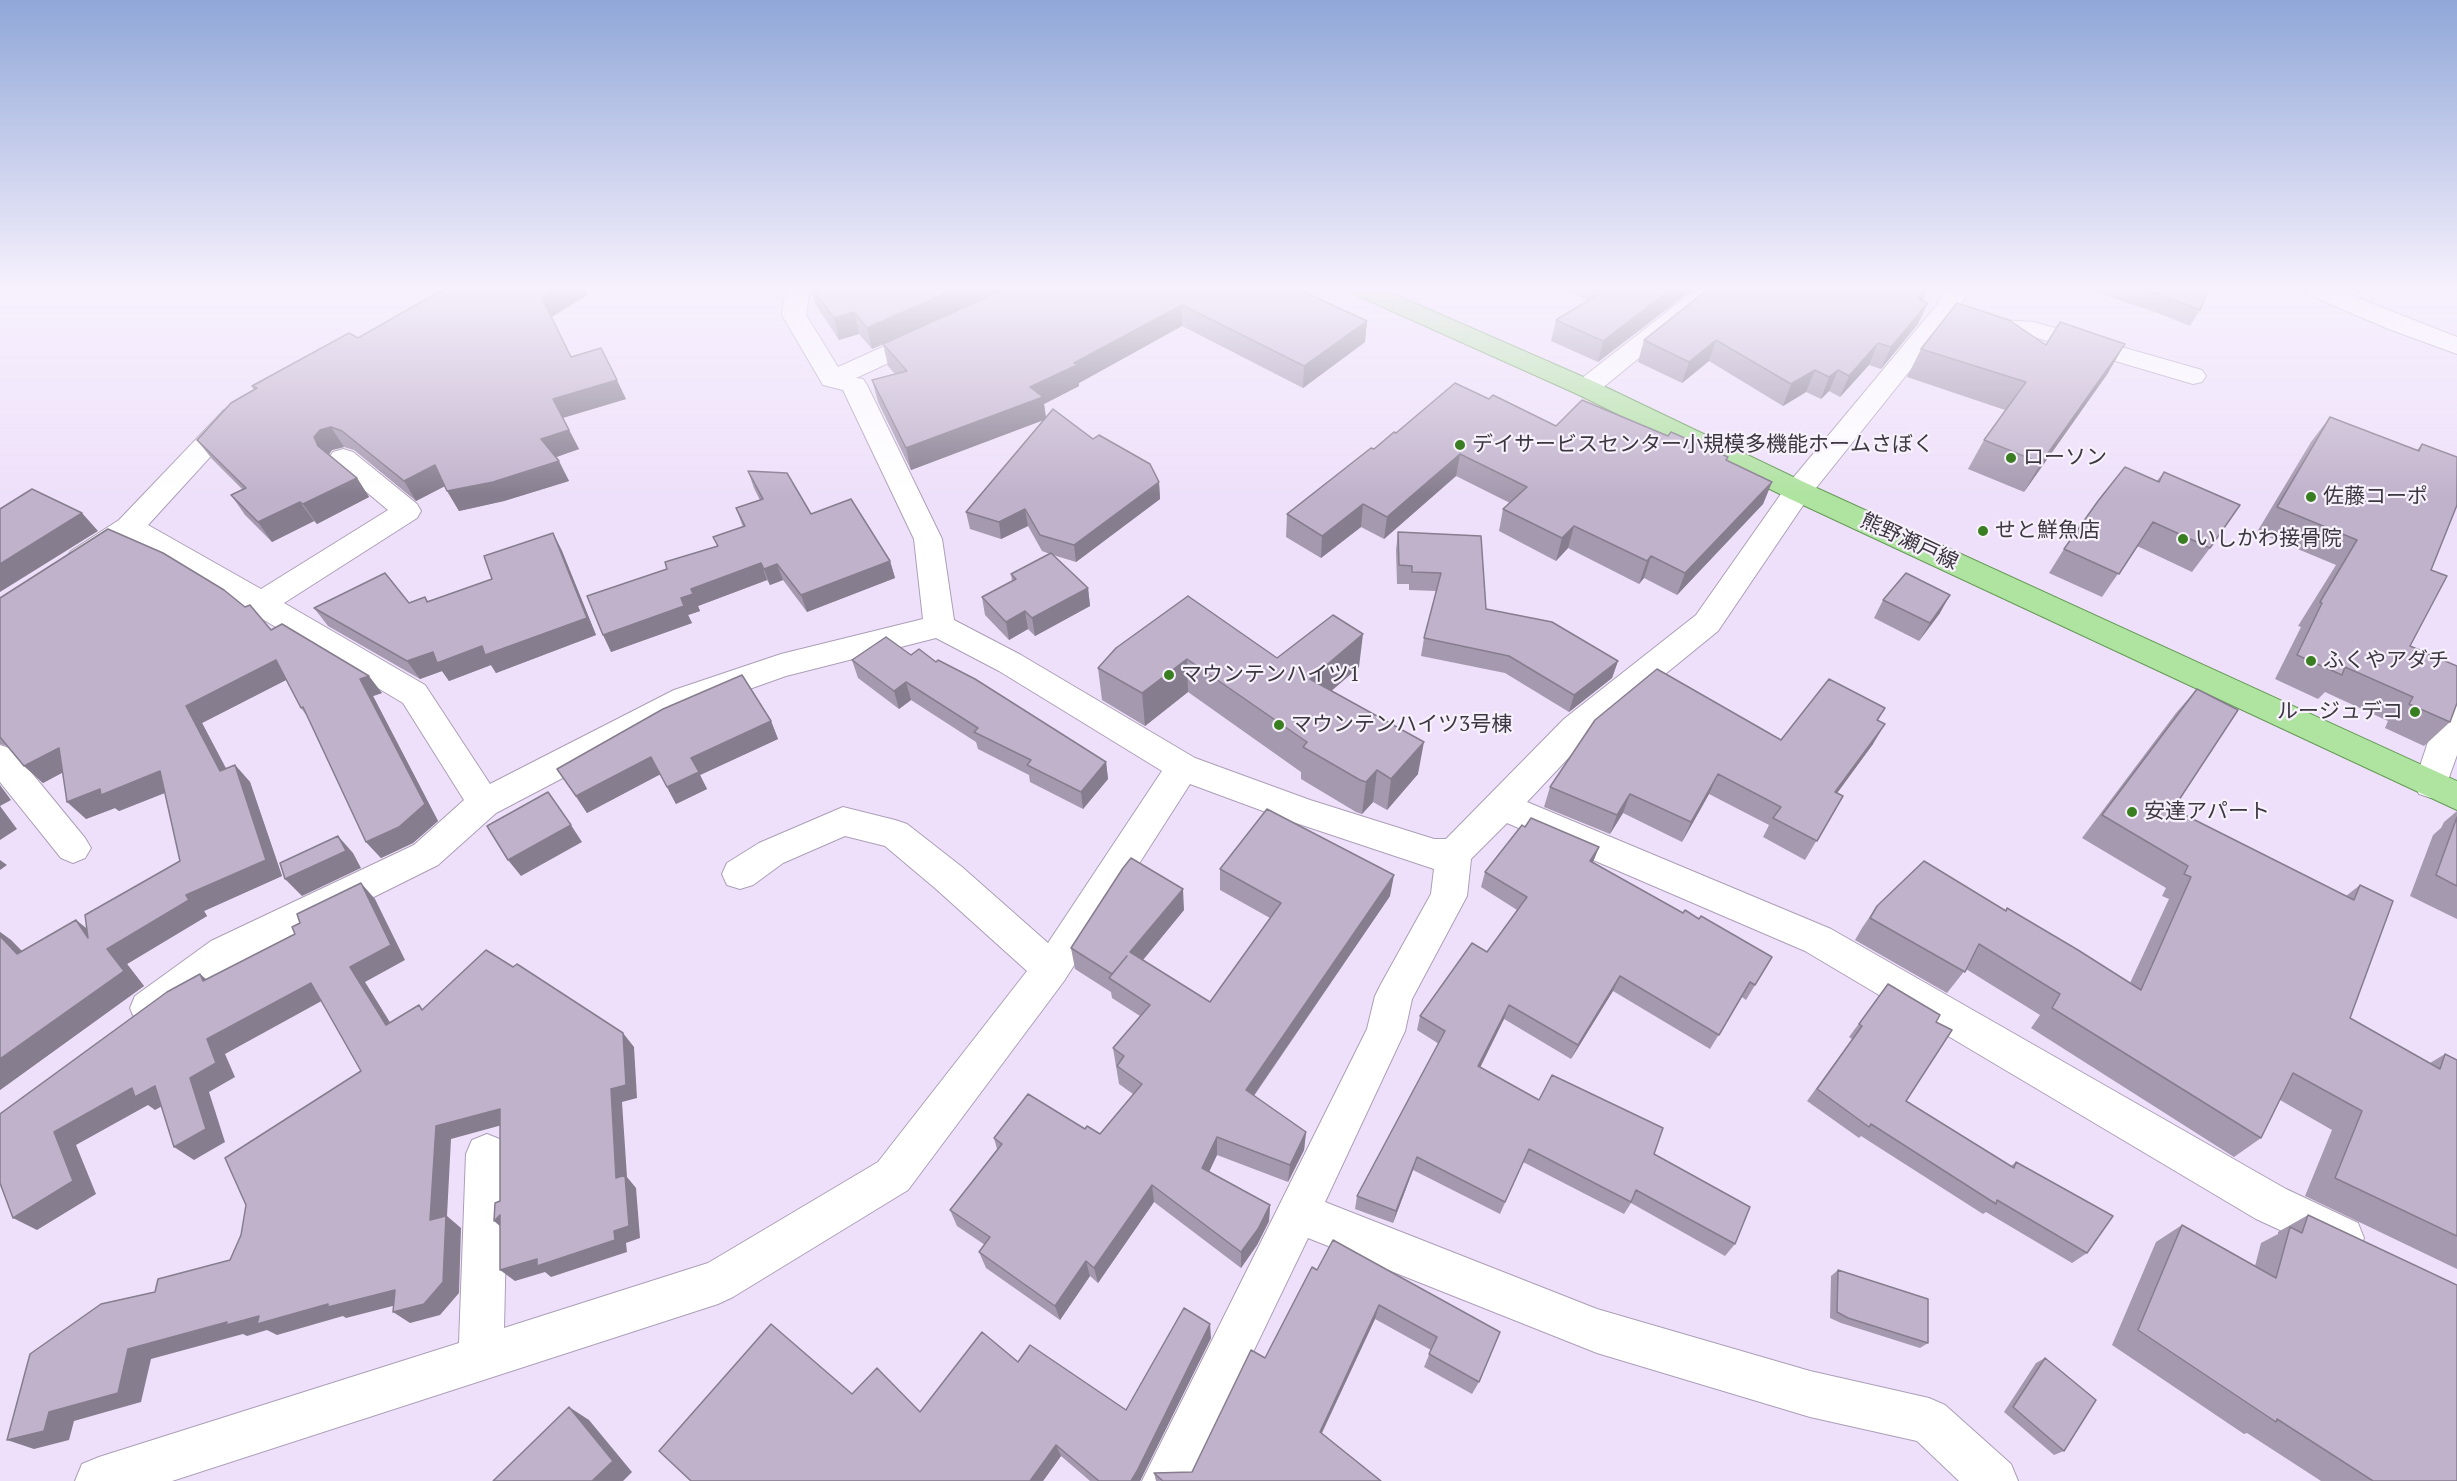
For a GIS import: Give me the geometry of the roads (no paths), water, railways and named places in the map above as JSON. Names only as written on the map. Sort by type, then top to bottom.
[{"type":"main road","name":"熊野瀬戸線","points":[[1518,358],[1586,388],[1798,491],[2444,790]]},
{"type":"street","points":[[820,358],[832,379],[854,385],[927,539],[939,626]]},
{"type":"street","points":[[832,379],[878,358]]},
{"type":"street","points":[[1586,388],[1624,358]]},
{"type":"street","points":[[1166,1481],[1386,1031],[1394,996],[1449,896],[1454,853],[1576,728],[1707,623],[1798,491],[1905,358]]},
{"type":"street","points":[[2132,358],[2193,376]]},
{"type":"street","points":[[60,571],[129,527],[247,402]]},
{"type":"street","points":[[261,603],[407,511],[343,458]]},
{"type":"street","points":[[129,527],[414,694],[484,803]]},
{"type":"street","points":[[121,1028],[224,953],[426,855],[484,803],[686,699],[781,666],[939,626],[1010,663],[1183,766],[1302,811],[1434,854],[1454,853]]},
{"type":"street","points":[[2444,790],[2457,703]]},
{"type":"street","points":[[0,758],[73,848]]},
{"type":"street","points":[[99,1481],[717,1282],[893,1176],[1051,969],[1183,766]]},
{"type":"street","points":[[1502,806],[1818,940],[2271,1204],[2374,1253]]},
{"type":"street","points":[[740,874],[771,853],[843,821],[895,834],[949,878],[1051,969]]},
{"type":"street","points":[[481,1357],[487,1154]]},
{"type":"street","points":[[1298,1214],[1597,1331],[1810,1395],[1929,1421],[1994,1481]]},
{"type":"place","name":"デイサービスセンター小規模多機能ホームさぼく","points":[[1460,445]]},
{"type":"place","name":"ローソン","points":[[2011,458]]},
{"type":"place","name":"佐藤コーポ","points":[[2311,497]]},
{"type":"place","name":"せと鮮魚店","points":[[1983,531]]},
{"type":"place","name":"いしかわ接骨院","points":[[2183,539]]},
{"type":"place","name":"ふくやアダチ","points":[[2311,661]]},
{"type":"place","name":"マウンテンハイツ1","points":[[1169,675]]},
{"type":"place","name":"ルージュデコ","points":[[2415,712]]},
{"type":"place","name":"マウンテンハイツ3号棟","points":[[1279,725]]},
{"type":"place","name":"安達アパート","points":[[2132,812]]}]
